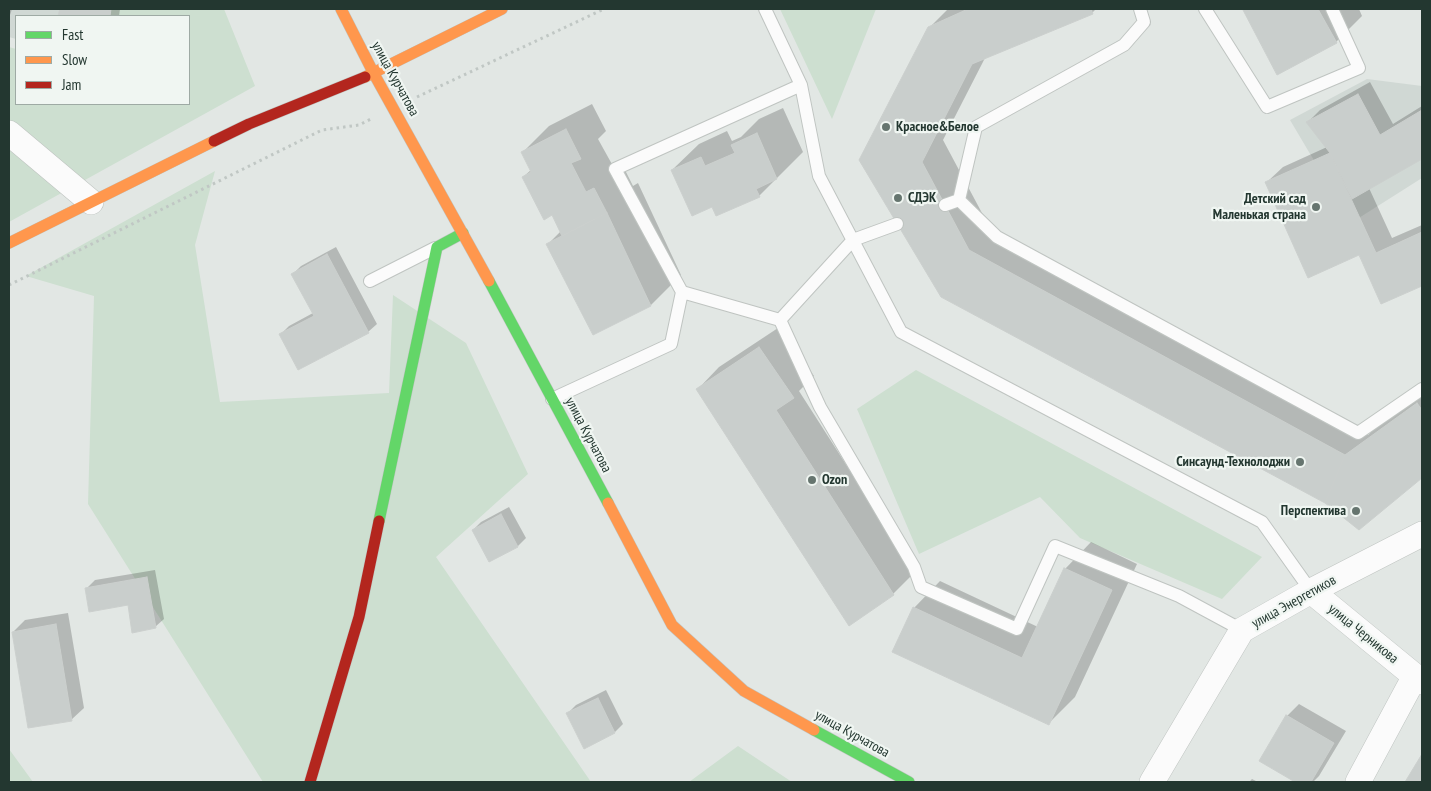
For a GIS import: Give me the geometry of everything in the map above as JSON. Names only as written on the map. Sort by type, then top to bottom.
[{"type":"street","name":"улица Курчатова","points":[[340,9],[498,297],[672,625],[744,691],[909,782]]},
{"type":"street","points":[[9,243],[249,124],[374,74],[502,9]]},
{"type":"street","points":[[9,133],[91,202]]},
{"type":"street","points":[[310,782],[359,617],[437,247],[463,233]]},
{"type":"street","name":"улица Энергетиков","points":[[1152,782],[1242,630],[1311,591],[1422,534]]},
{"type":"street","name":"улица Черникова","points":[[1311,591],[1418,679],[1358,782]]},
{"type":"lane","points":[[765,9],[801,85],[819,176],[901,332],[1262,522],[1311,591]]},
{"type":"lane","points":[[959,200],[976,127],[1124,45],[1144,22],[1140,9]]},
{"type":"lane","points":[[1205,9],[1267,106],[1359,68],[1332,9]]},
{"type":"lane","points":[[552,399],[671,344],[682,292],[615,169],[801,85]]},
{"type":"lane","points":[[945,205],[959,200]]},
{"type":"lane","points":[[959,200],[997,237],[1358,432],[1422,389]]},
{"type":"lane","points":[[780,320],[853,240],[897,224]]},
{"type":"lane","points":[[370,281],[437,247]]},
{"type":"lane","points":[[682,292],[780,320],[820,407],[914,567],[921,587],[1017,629],[1055,546],[1179,596],[1242,630]]},
{"type":"path","points":[[9,285],[322,130],[359,125],[604,9]]},
{"type":"shaded area","points":[[9,9],[103,9],[102,15],[15,15],[15,39],[9,37]]},
{"type":"shaded area","points":[[1367,79],[1422,86],[1422,178],[1351,223],[1290,120]]},
{"type":"green space","points":[[103,9],[224,9],[255,86],[9,222],[9,47],[15,49],[15,105],[190,105],[190,15],[102,15]]},
{"type":"green space","points":[[780,9],[876,9],[832,119]]},
{"type":"green space","points":[[215,171],[195,245],[220,402],[389,393],[393,295],[466,343],[528,474],[436,557],[591,782],[263,782],[88,504],[94,296],[26,276]]},
{"type":"green space","points":[[916,370],[1262,557],[1222,599],[1080,538],[1040,497],[919,554],[857,409]]},
{"type":"green space","points":[[738,746],[792,782],[689,782]]},
{"type":"green space","points":[[9,749],[33,782],[9,782]]},
{"type":"building","points":[[60,9],[111,9],[110,15],[58,15]]},
{"type":"building","points":[[968,9],[1091,9],[1093,14],[972,64],[922,162],[969,250],[1345,455],[1325,503],[941,297],[859,160],[928,27]]},
{"type":"building","points":[[1318,9],[1337,43],[1277,75],[1243,10]]},
{"type":"building","points":[[1358,94],[1380,135],[1422,110],[1422,159],[1352,199],[1330,153],[1306,122]]},
{"type":"building","points":[[566,129],[581,159],[571,163],[586,192],[594,188],[607,213],[562,236],[552,215],[544,220],[522,177],[531,172],[521,152]]},
{"type":"building","points":[[757,133],[777,179],[756,189],[760,197],[716,216],[712,207],[692,216],[671,170],[701,157],[705,166],[735,153],[731,145]]},
{"type":"building","name":"Детский сад Маленькая страна","points":[[1330,153],[1376,253],[1422,232],[1422,286],[1381,304],[1359,255],[1308,278],[1265,182]]},
{"type":"building","points":[[607,213],[651,306],[593,335],[546,244]]},
{"type":"building","points":[[327,254],[369,333],[298,370],[279,334],[314,316],[291,274]]},
{"type":"building","points":[[759,347],[794,398],[776,410],[894,595],[849,626],[696,389]]},
{"type":"building","points":[[1417,403],[1422,410],[1422,478],[1359,530],[1325,503],[1345,455]]},
{"type":"building","points":[[501,514],[518,547],[489,562],[472,530]]},
{"type":"building","points":[[1064,568],[1112,590],[1049,725],[892,652],[913,607],[1022,658]]},
{"type":"building","points":[[147,577],[156,628],[132,633],[128,605],[89,612],[85,588]]},
{"type":"building","points":[[56,624],[72,721],[28,728],[12,632]]},
{"type":"building","points":[[598,698],[615,733],[584,749],[566,713]]},
{"type":"building","points":[[1286,715],[1334,743],[1311,782],[1295,782],[1259,761]]},
{"type":"building","points":[[1422,754],[1422,782],[1405,782]]},
{"type":"traffic: fast","points":[[379,521],[437,247],[463,233]]},
{"type":"traffic: fast","points":[[489,281],[608,503]]},
{"type":"traffic: fast","points":[[814,730],[909,782]]},
{"type":"traffic: slow","points":[[341,9],[374,74],[489,281]]},
{"type":"traffic: slow","points":[[365,77],[502,9]]},
{"type":"traffic: slow","points":[[9,243],[214,141]]},
{"type":"traffic: slow","points":[[608,503],[672,625],[744,691],[814,730]]},
{"type":"traffic: jam","points":[[214,141],[249,124],[365,77]]},
{"type":"traffic: jam","points":[[310,782],[359,617],[379,521]]},
{"type":"place","name":"Красное&Белое","points":[[886,127]]},
{"type":"place","name":"СДЭК","points":[[898,198]]},
{"type":"place","name":"Детский сад Маленькая страна","points":[[1316,207]]},
{"type":"place","name":"Синсаунд-Технолоджи","points":[[1300,462]]},
{"type":"place","name":"Ozon","points":[[812,480]]},
{"type":"place","name":"Перспектива","points":[[1356,511]]}]
